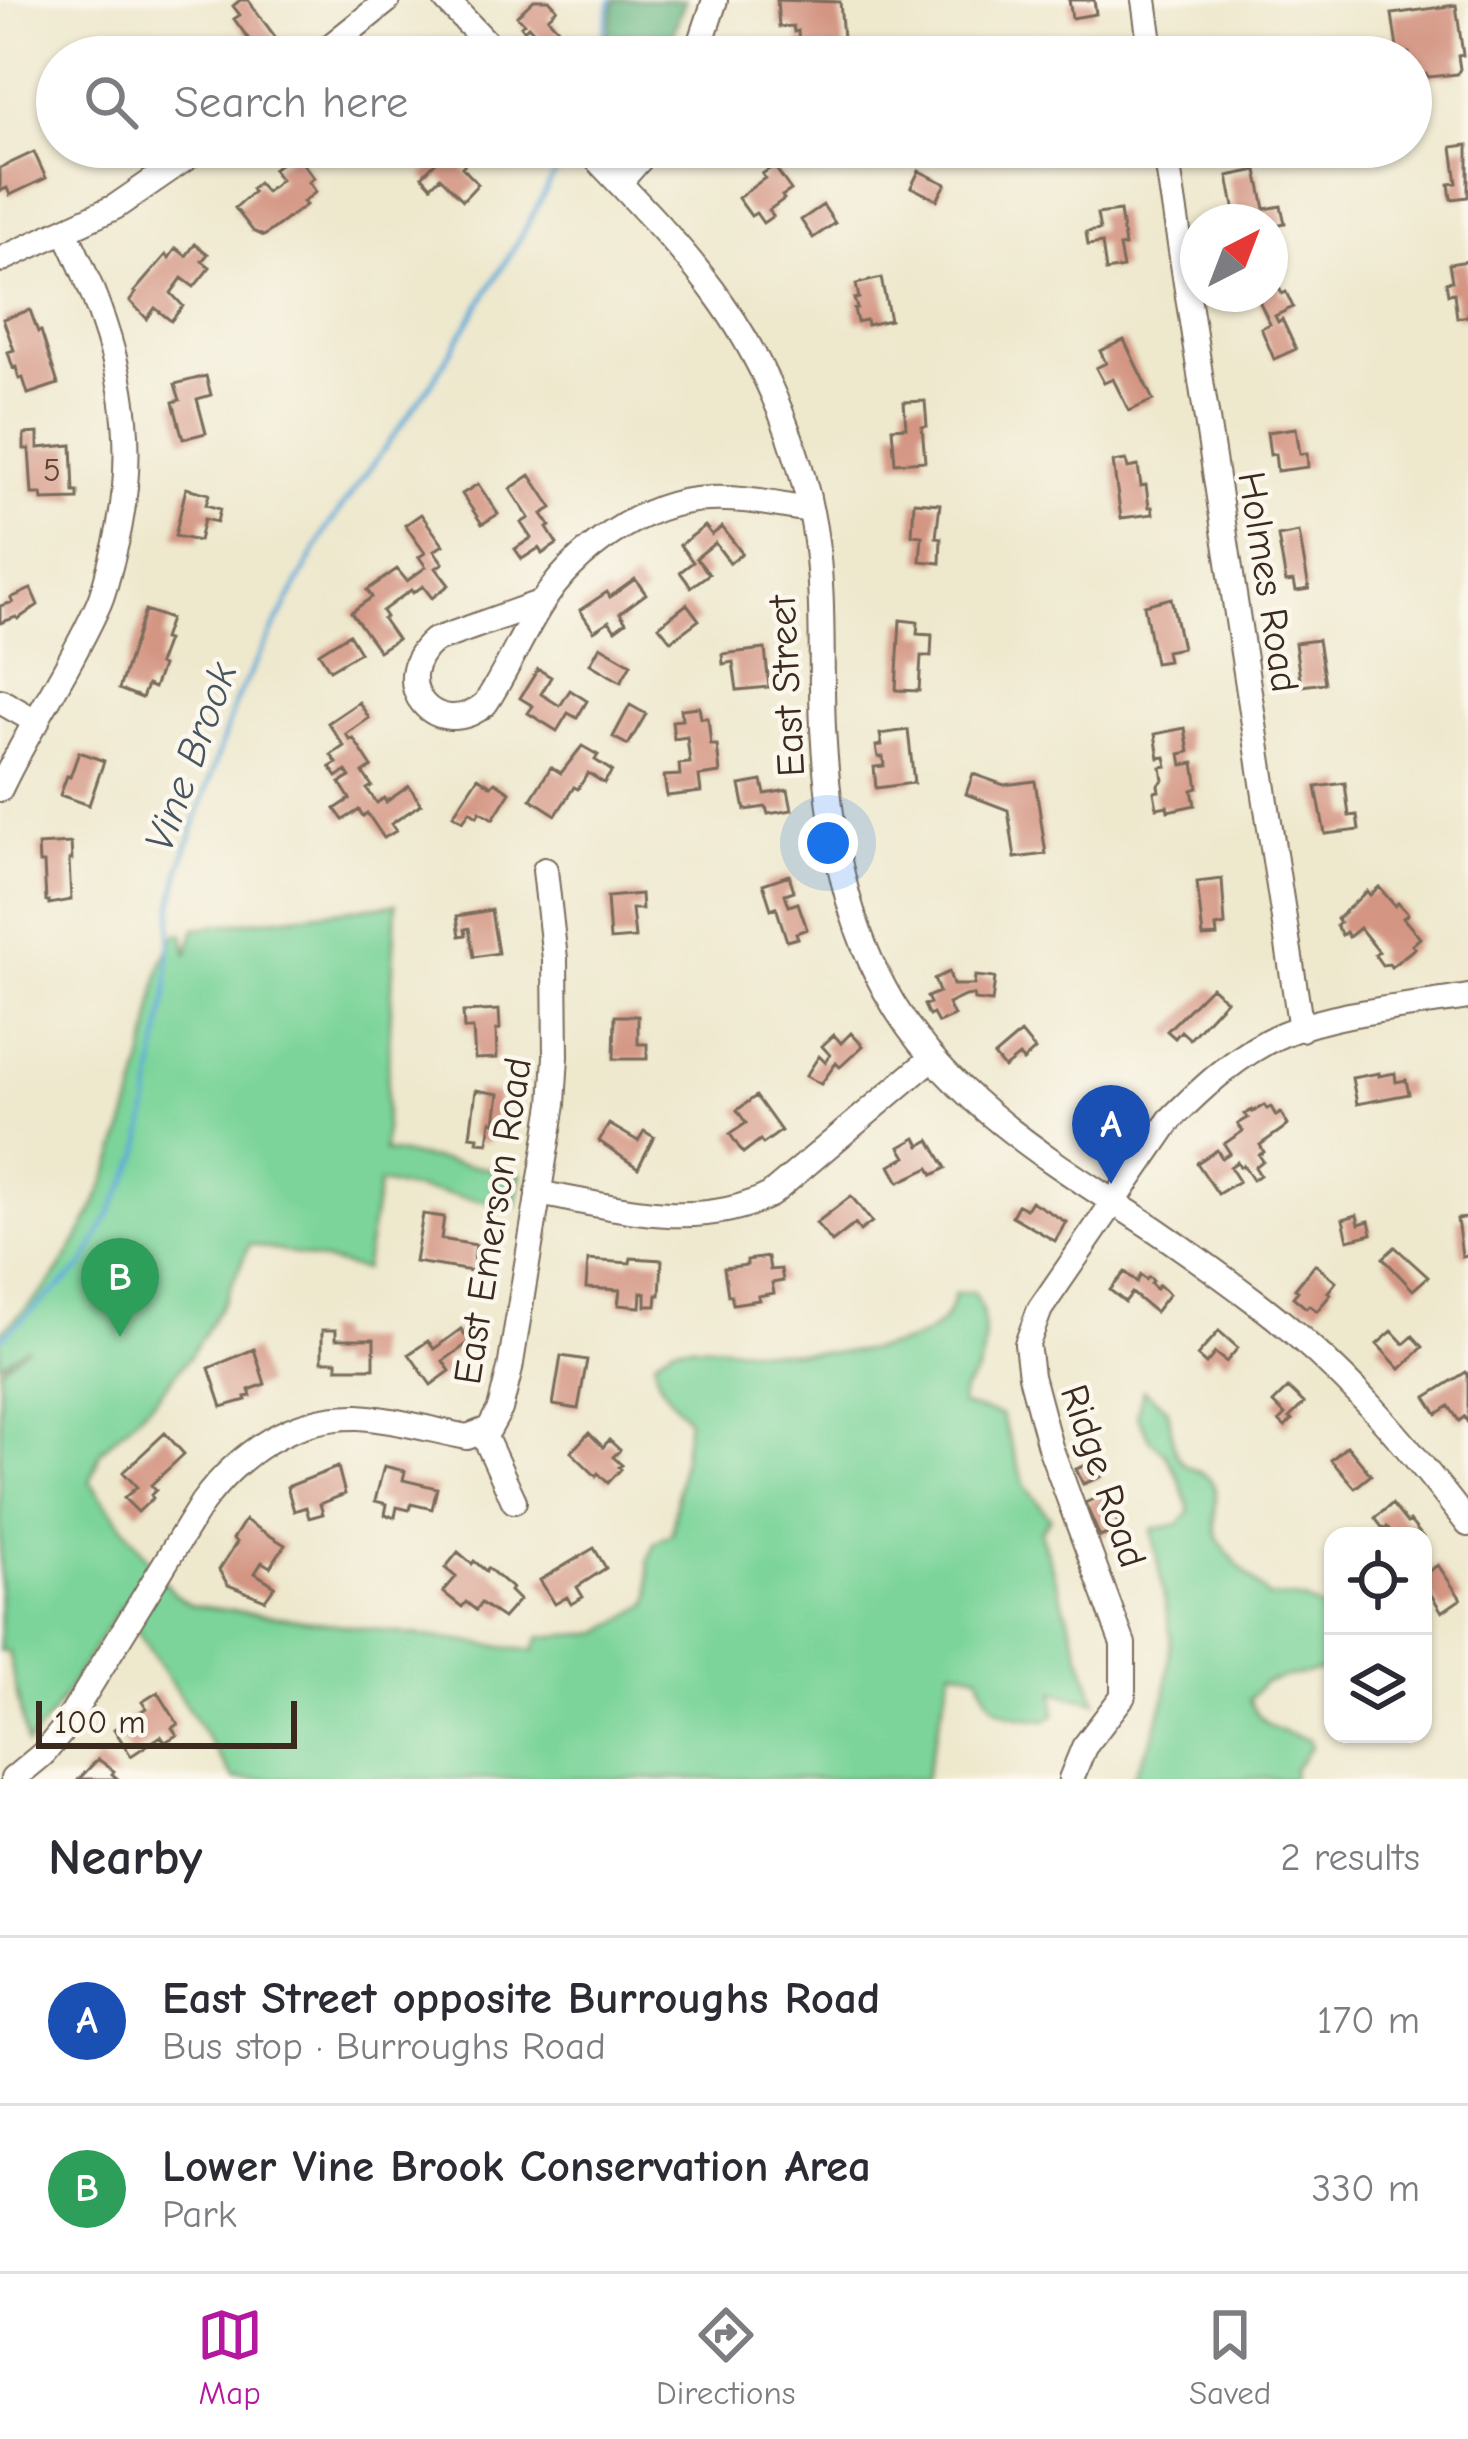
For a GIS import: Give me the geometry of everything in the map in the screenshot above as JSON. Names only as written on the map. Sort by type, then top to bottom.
[{"type":"street","points":[[343,36],[388,0]]},
{"type":"street","points":[[446,0],[480,36]]},
{"type":"street","points":[[702,36],[715,0]]},
{"type":"street","points":[[1144,0],[1149,36]]},
{"type":"street","points":[[0,260],[115,207],[172,168]]},
{"type":"street","name":"East Street","points":[[605,168],[708,284],[752,350],[796,453],[815,530],[831,825],[857,928],[908,1028],[932,1058],[1010,1131],[1240,1290],[1309,1344],[1402,1440],[1468,1524]]},
{"type":"street","points":[[619,183],[632,168]]},
{"type":"street","name":"Holmes Road","points":[[1168,168],[1301,1029]]},
{"type":"street","points":[[0,789],[102,597],[127,481],[122,385],[83,266],[65,230]]},
{"type":"street","points":[[542,602],[433,641],[422,650],[413,677],[422,703],[446,718],[461,718],[485,704],[542,602],[598,543],[646,513],[704,499],[810,510]]},
{"type":"street","points":[[0,701],[37,722]]},
{"type":"street","name":"East Emerson Road","points":[[13,1779],[62,1731],[202,1503],[247,1454],[305,1424],[342,1418],[467,1437],[483,1433],[497,1418],[510,1369],[553,1104],[555,959],[545,870]]},
{"type":"street","name":"Ridge Road","points":[[1071,1779],[1084,1747],[1123,1696],[1123,1644],[1050,1447],[1031,1376],[1027,1344],[1040,1310],[1170,1120],[1232,1065],[1280,1035],[1334,1019],[1468,997]]},
{"type":"street","points":[[538,1193],[682,1216],[747,1207],[770,1195],[932,1058]]},
{"type":"street","name":"East Emerson Road","points":[[483,1433],[514,1501]]},
{"type":"green space","points":[[615,0],[685,0],[672,36],[608,36]]},
{"type":"green space","points":[[396,904],[384,1151],[521,1174],[516,1206],[379,1183],[364,1270],[250,1244],[224,1301],[191,1355],[157,1397],[100,1452],[90,1482],[174,1594],[191,1605],[534,1651],[540,1637],[601,1633],[648,1604],[648,1561],[654,1544],[672,1533],[688,1420],[661,1385],[655,1360],[674,1346],[693,1345],[799,1352],[883,1348],[918,1338],[943,1321],[954,1294],[973,1292],[983,1319],[983,1351],[961,1405],[1001,1415],[1025,1486],[1050,1518],[1040,1532],[1096,1702],[1054,1692],[1055,1714],[1047,1720],[1011,1715],[988,1698],[979,1674],[952,1668],[925,1779],[234,1779],[121,1606],[51,1716],[27,1744],[8,1651],[0,1651],[0,1369],[28,1346],[0,1364],[0,1333],[52,1280],[98,1198],[139,1078],[163,960],[178,933],[183,934],[187,955],[195,928]]},
{"type":"green space","points":[[1143,1390],[1167,1408],[1178,1457],[1213,1484],[1219,1540],[1269,1598],[1304,1601],[1324,1612],[1324,1669],[1264,1682],[1249,1700],[1273,1727],[1309,1739],[1311,1747],[1294,1768],[1293,1779],[1132,1779],[1166,1695],[1171,1636],[1152,1530],[1179,1524],[1190,1512],[1179,1478],[1137,1415]]},
{"type":"building","points":[[248,0],[275,36],[246,36],[234,19],[240,15],[233,6]]},
{"type":"building","points":[[534,0],[549,0],[557,9],[548,18],[561,32],[538,36],[528,26],[524,30],[517,16]]},
{"type":"building","points":[[777,0],[840,2],[843,36],[798,36],[793,26],[779,27]]},
{"type":"building","points":[[1069,0],[1094,0],[1096,14],[1072,18]]},
{"type":"building","points":[[1456,5],[1463,55],[1458,56],[1457,74],[1432,77],[1432,36],[1395,36],[1392,14]]},
{"type":"building","points":[[1468,145],[1468,197],[1451,199],[1449,184],[1457,183],[1452,147]]},
{"type":"building","points":[[34,152],[36,168],[41,168],[46,178],[10,195],[7,188],[0,191],[0,168]]},
{"type":"building","points":[[306,168],[316,192],[264,236],[253,231],[235,208],[258,183],[266,192],[281,180],[273,169]]},
{"type":"building","points":[[430,168],[463,168],[478,184],[463,200],[440,177],[431,186],[422,176]]},
{"type":"building","points":[[775,168],[791,190],[769,210],[773,216],[763,223],[738,198],[765,178],[762,174]]},
{"type":"building","points":[[1257,170],[1264,204],[1233,204],[1228,176]]},
{"type":"building","points":[[919,171],[946,184],[937,200],[911,187]]},
{"type":"building","points":[[823,205],[835,223],[813,238],[801,220]]},
{"type":"building","points":[[1120,211],[1123,268],[1106,271],[1102,243],[1088,245],[1086,232],[1100,230],[1097,214]]},
{"type":"building","points":[[195,244],[208,254],[202,261],[210,267],[194,287],[182,278],[171,293],[183,306],[171,321],[155,308],[147,319],[130,301],[134,292],[166,255],[169,258],[176,248],[186,256]]},
{"type":"building","points":[[1468,261],[1468,316],[1457,318],[1454,293],[1448,294],[1446,282],[1452,281],[1449,264]]},
{"type":"building","points":[[881,278],[890,320],[857,322],[856,284]]},
{"type":"building","points":[[30,310],[58,384],[28,394],[23,378],[13,368],[8,352],[14,350],[3,319]]},
{"type":"building","points":[[1264,312],[1283,312],[1275,316],[1278,322],[1282,319],[1296,349],[1274,359],[1261,328],[1270,324]]},
{"type":"building","points":[[1124,340],[1153,400],[1129,411],[1113,379],[1104,383],[1096,368],[1106,363],[1100,351]]},
{"type":"building","points":[[206,376],[211,395],[197,399],[206,433],[183,439],[173,402],[180,400],[175,384]]},
{"type":"building","points":[[925,401],[925,461],[895,463],[892,428],[906,427],[904,402]]},
{"type":"building","points":[[1296,428],[1300,454],[1307,453],[1308,467],[1277,471],[1267,432]]},
{"type":"building","points":[[38,433],[38,448],[72,445],[78,499],[42,500],[41,494],[32,494],[24,434]]},
{"type":"building","points":[[1126,460],[1128,468],[1138,466],[1153,514],[1121,518],[1113,462]]},
{"type":"building","points":[[530,475],[552,508],[542,514],[557,544],[522,559],[515,549],[531,538],[521,523],[529,518],[510,489]]},
{"type":"building","points":[[478,484],[498,514],[482,524],[462,494]]},
{"type":"building","points":[[186,488],[209,494],[206,505],[220,509],[217,522],[204,519],[199,541],[175,536]]},
{"type":"building","points":[[914,502],[940,504],[936,537],[941,538],[940,563],[920,561],[922,536],[912,535]]},
{"type":"building","points":[[421,514],[443,545],[434,551],[443,563],[436,568],[449,585],[432,598],[423,586],[411,590],[382,611],[397,639],[379,651],[351,612],[372,597],[367,590],[397,569],[407,581],[426,567],[419,557],[425,553],[405,525]]},
{"type":"building","points":[[705,526],[712,535],[722,527],[742,553],[730,563],[715,543],[696,558],[709,574],[691,587],[680,572],[693,562],[680,545]]},
{"type":"building","points":[[1299,532],[1309,589],[1296,591],[1294,581],[1286,582],[1278,536]]},
{"type":"building","points":[[635,579],[646,594],[620,613],[626,622],[615,630],[609,621],[594,631],[580,610]]},
{"type":"building","points":[[31,589],[38,605],[18,619],[0,623],[0,606]]},
{"type":"building","points":[[1171,598],[1182,648],[1166,651],[1168,661],[1155,663],[1144,605]]},
{"type":"building","points":[[687,604],[699,620],[671,641],[659,626]]},
{"type":"building","points":[[145,610],[170,619],[158,664],[162,666],[154,688],[147,685],[142,698],[119,689]]},
{"type":"building","points":[[900,620],[918,622],[917,634],[932,635],[931,656],[921,656],[919,691],[896,690]]},
{"type":"building","points":[[349,634],[360,652],[330,670],[319,653]]},
{"type":"building","points":[[1318,640],[1325,683],[1301,686],[1295,643]]},
{"type":"building","points":[[600,646],[631,664],[621,682],[590,664]]},
{"type":"building","points":[[765,649],[769,687],[737,690],[733,662],[723,664],[722,654]]},
{"type":"building","points":[[538,669],[551,677],[541,694],[560,706],[570,690],[587,701],[577,718],[568,713],[557,731],[528,713],[533,706],[520,698]]},
{"type":"building","points":[[359,702],[369,718],[346,734],[372,767],[363,773],[372,786],[367,789],[377,803],[409,786],[421,804],[391,824],[396,831],[384,838],[367,813],[363,816],[359,810],[343,820],[335,809],[350,799],[340,783],[350,777],[346,771],[337,777],[330,767],[337,763],[331,755],[344,746],[328,723]]},
{"type":"building","points":[[630,705],[646,714],[628,745],[613,737]]},
{"type":"building","points":[[699,707],[701,718],[708,718],[711,745],[717,745],[720,773],[699,776],[701,792],[667,796],[664,776],[680,775],[679,764],[690,763],[687,737],[674,739],[672,721],[682,720],[681,709]]},
{"type":"building","points":[[1185,728],[1189,752],[1180,754],[1182,765],[1194,763],[1195,805],[1168,811],[1167,806],[1157,808],[1154,792],[1163,780],[1161,767],[1167,766],[1165,757],[1159,758],[1155,734]]},
{"type":"building","points":[[908,730],[914,783],[876,788],[874,767],[884,766],[876,746],[882,745],[880,734]]},
{"type":"building","points":[[582,746],[612,771],[604,783],[588,773],[556,815],[531,799],[551,767],[561,773]]},
{"type":"building","points":[[79,752],[104,761],[89,805],[60,795]]},
{"type":"building","points":[[973,774],[1004,785],[1035,781],[1046,854],[1015,858],[1008,810],[966,794]]},
{"type":"building","points":[[478,777],[510,792],[493,819],[470,811],[463,821],[453,815]]},
{"type":"building","points":[[762,781],[765,794],[788,790],[792,810],[768,814],[766,807],[745,810],[740,785]]},
{"type":"building","points":[[1345,783],[1349,816],[1357,815],[1359,830],[1325,834],[1316,787]]},
{"type":"building","points":[[71,843],[71,900],[49,904],[38,845]]},
{"type":"building","points":[[789,875],[794,891],[785,894],[789,906],[798,903],[807,929],[787,941],[763,884]]},
{"type":"building","points":[[1222,879],[1225,925],[1216,927],[1217,936],[1203,937],[1197,882]]},
{"type":"building","points":[[1379,887],[1408,914],[1403,918],[1420,938],[1391,967],[1382,965],[1375,955],[1379,952],[1360,928],[1349,937],[1336,926],[1337,919],[1367,891],[1370,895]]},
{"type":"building","points":[[641,894],[642,909],[632,909],[635,938],[610,940],[607,897]]},
{"type":"building","points":[[491,910],[498,953],[474,957],[469,928],[460,936],[457,916]]},
{"type":"building","points":[[949,972],[953,985],[974,985],[975,976],[995,978],[992,1002],[965,996],[948,1004],[954,1016],[938,1023],[924,1005],[930,1003],[927,997],[939,992],[934,979]]},
{"type":"building","points":[[1211,987],[1226,1000],[1190,1039],[1181,1031],[1175,1038],[1167,1031]]},
{"type":"building","points":[[499,1010],[497,1058],[475,1059],[473,1029],[464,1029],[463,1012]]},
{"type":"building","points":[[615,1016],[638,1016],[638,1044],[647,1044],[647,1059],[614,1059]]},
{"type":"building","points":[[851,1033],[863,1046],[840,1067],[836,1063],[821,1084],[806,1076],[819,1056],[825,1062],[830,1055],[822,1046],[834,1035],[841,1043]]},
{"type":"building","points":[[1021,1033],[1035,1050],[1004,1068],[994,1056]]},
{"type":"building","points":[[1395,1073],[1396,1082],[1406,1080],[1409,1094],[1357,1104],[1352,1078]]},
{"type":"building","points":[[476,1090],[499,1094],[488,1143],[470,1136]]},
{"type":"building","points":[[756,1096],[781,1131],[743,1153],[730,1134],[746,1123],[737,1110]]},
{"type":"building","points":[[1264,1105],[1276,1116],[1281,1113],[1288,1125],[1260,1145],[1263,1161],[1255,1167],[1260,1175],[1253,1180],[1237,1162],[1230,1167],[1239,1181],[1218,1194],[1197,1163],[1217,1150],[1222,1158],[1230,1153],[1224,1144],[1243,1131],[1238,1124],[1248,1118],[1245,1114]]},
{"type":"building","points":[[609,1124],[638,1141],[644,1131],[654,1137],[638,1168],[599,1141]]},
{"type":"building","points":[[916,1138],[920,1146],[930,1140],[946,1168],[933,1175],[929,1168],[899,1182],[890,1166],[906,1157],[900,1147]]},
{"type":"building","points":[[851,1196],[872,1222],[860,1231],[855,1224],[832,1242],[816,1223]]},
{"type":"building","points":[[1031,1201],[1066,1222],[1055,1241],[1012,1216],[1018,1205],[1026,1209]]},
{"type":"building","points":[[423,1214],[444,1217],[441,1239],[476,1245],[472,1271],[415,1262]]},
{"type":"building","points":[[1357,1215],[1359,1224],[1369,1221],[1372,1234],[1348,1240],[1343,1219]]},
{"type":"building","points":[[1468,1218],[1468,1255],[1462,1256],[1457,1219]]},
{"type":"building","points":[[1395,1247],[1428,1277],[1413,1290],[1383,1258]]},
{"type":"building","points":[[768,1257],[770,1270],[781,1269],[783,1281],[772,1283],[774,1293],[758,1296],[759,1300],[733,1304],[724,1268]]},
{"type":"building","points":[[631,1258],[662,1260],[656,1306],[646,1306],[646,1293],[641,1292],[640,1307],[618,1305],[620,1290],[586,1288],[588,1260],[630,1263]]},
{"type":"building","points":[[1315,1264],[1336,1282],[1317,1311],[1293,1297]]},
{"type":"building","points":[[1125,1272],[1137,1282],[1141,1275],[1146,1280],[1149,1277],[1156,1289],[1159,1285],[1169,1294],[1155,1312],[1132,1293],[1125,1302],[1110,1290]]},
{"type":"building","points":[[461,1329],[470,1342],[443,1361],[450,1371],[431,1385],[409,1354],[428,1341],[434,1349]]},
{"type":"building","points":[[322,1330],[336,1330],[336,1339],[374,1339],[374,1368],[337,1368],[337,1361],[322,1361]]},
{"type":"building","points":[[1219,1331],[1238,1348],[1226,1362],[1215,1353],[1206,1364],[1197,1356]]},
{"type":"building","points":[[1392,1331],[1404,1344],[1413,1336],[1423,1347],[1400,1369],[1377,1344]]},
{"type":"building","points":[[254,1349],[265,1384],[249,1390],[251,1396],[246,1400],[222,1407],[209,1368]]},
{"type":"building","points":[[561,1356],[587,1360],[578,1409],[553,1405]]},
{"type":"building","points":[[1466,1372],[1468,1423],[1464,1417],[1459,1421],[1449,1406],[1437,1414],[1426,1397]]},
{"type":"building","points":[[1288,1388],[1304,1403],[1285,1427],[1279,1421],[1285,1415],[1273,1403]]},
{"type":"building","points":[[165,1433],[184,1454],[151,1485],[156,1490],[153,1498],[138,1512],[124,1498],[137,1487],[123,1472]]},
{"type":"building","points":[[589,1433],[603,1447],[609,1440],[620,1450],[613,1457],[621,1469],[608,1483],[571,1452]]},
{"type":"building","points":[[1347,1446],[1371,1475],[1355,1488],[1331,1460]]},
{"type":"building","points":[[1094,1462],[1101,1477],[1083,1484],[1076,1469]]},
{"type":"building","points":[[384,1466],[405,1471],[403,1480],[437,1488],[432,1509],[411,1504],[409,1510],[397,1507],[395,1517],[385,1515],[387,1504],[375,1501]]},
{"type":"building","points":[[338,1467],[345,1494],[320,1504],[323,1514],[309,1518],[306,1507],[294,1511],[287,1487]]},
{"type":"building","points":[[1105,1494],[1120,1529],[1100,1537],[1085,1503]]},
{"type":"building","points":[[1392,1504],[1415,1527],[1382,1527],[1375,1518]]},
{"type":"building","points":[[245,1520],[285,1545],[270,1567],[262,1562],[255,1573],[275,1586],[265,1600],[228,1585],[219,1570]]},
{"type":"building","points":[[594,1548],[606,1568],[577,1587],[583,1597],[571,1604],[567,1597],[555,1604],[540,1580]]},
{"type":"building","points":[[458,1552],[512,1588],[519,1600],[503,1618],[481,1603],[476,1610],[466,1602],[462,1607],[443,1592],[456,1577],[445,1568]]},
{"type":"building","points":[[1438,1565],[1461,1599],[1442,1612],[1432,1596],[1432,1569]]},
{"type":"building","points":[[158,1692],[178,1724],[172,1728],[177,1735],[165,1742],[161,1736],[131,1756],[114,1729],[146,1708],[142,1702]]},
{"type":"building","points":[[98,1759],[114,1771],[118,1779],[79,1779]]},
{"type":"waterway","name":"Vine Brook","points":[[603,36],[611,0]]},
{"type":"waterway","name":"Vine Brook","points":[[0,1339],[83,1266],[140,1154],[167,994],[173,901],[237,698],[327,528],[431,384],[558,168]]},
{"type":"place","name":"East Street opposite Burroughs Road","points":[[1111,1184]]},
{"type":"place","name":"Lower Vine Brook Conservation Area","points":[[120,1337]]}]
